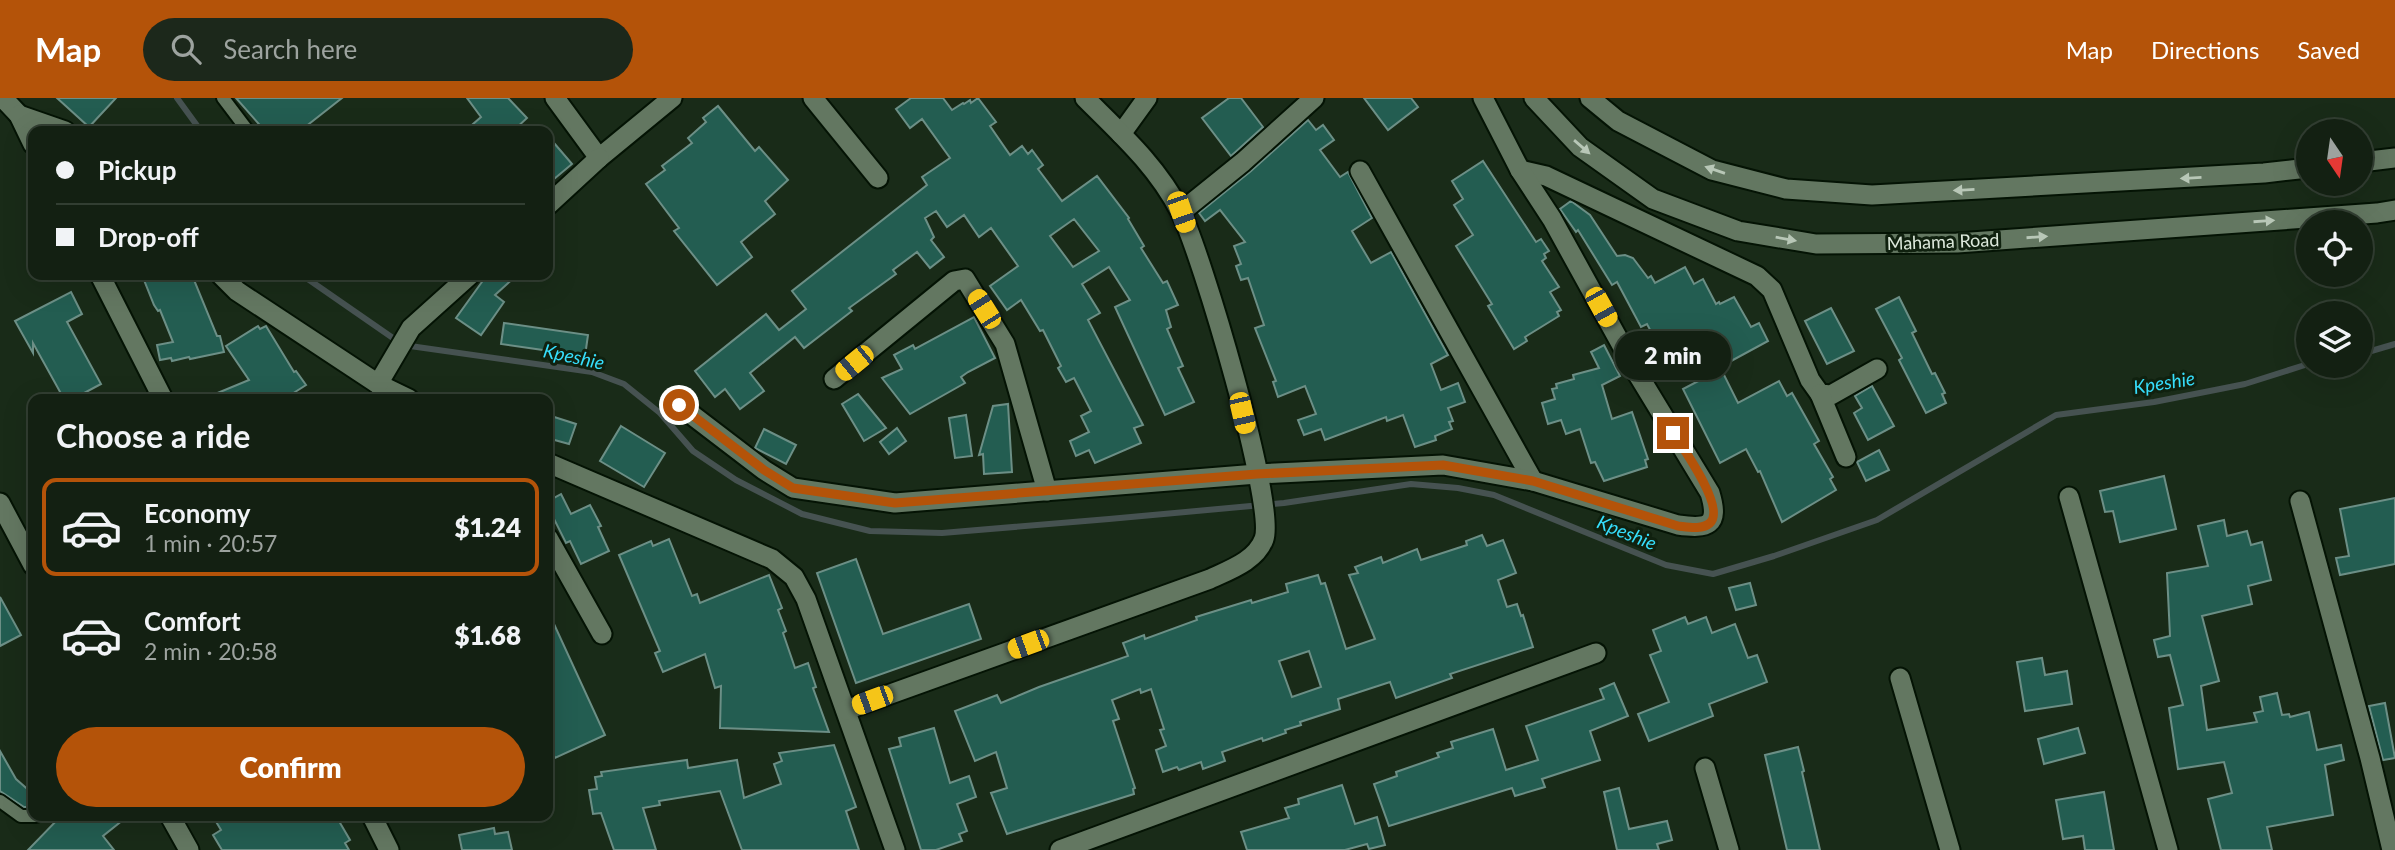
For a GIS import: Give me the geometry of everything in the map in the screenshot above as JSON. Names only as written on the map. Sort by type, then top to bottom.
[{"type":"street","points":[[3,98],[19,115],[28,134]]},
{"type":"street","points":[[555,98],[600,158]]},
{"type":"street","points":[[553,200],[672,98]]},
{"type":"street","points":[[813,98],[878,178]]},
{"type":"street","points":[[846,709],[1210,579],[1242,563],[1258,551],[1265,537],[1265,517],[1259,481],[1232,368],[1181,212],[1138,150],[1085,98]]},
{"type":"street","points":[[1121,134],[1147,98]]},
{"type":"street","points":[[1181,212],[1243,162],[1314,98]]},
{"type":"street","points":[[679,405],[764,470],[793,488],[895,503],[1046,491],[1259,481],[1443,465],[1533,481],[1678,526],[1708,525],[1714,517],[1710,493],[1637,373],[1552,219],[1520,170],[1483,98]]},
{"type":"street","name":"Mahama Road","points":[[1534,98],[1580,147],[1653,199],[1738,231],[1816,244],[1957,243],[2395,210]]},
{"type":"street","points":[[1590,98],[1618,121],[1712,170],[1786,189],[1872,195],[2296,169]]},
{"type":"street","points":[[19,115],[51,126]]},
{"type":"street","points":[[2373,161],[2395,158]]},
{"type":"street","points":[[1360,170],[1533,481]]},
{"type":"street","points":[[1520,170],[1546,176],[1757,276],[1772,290],[1846,457]]},
{"type":"street","points":[[834,379],[954,281],[965,279],[1005,344],[1046,491]]},
{"type":"street","points":[[103,280],[160,394]]},
{"type":"street","points":[[226,280],[237,291],[377,384],[398,394]]},
{"type":"street","points":[[377,384],[411,328],[464,280]]},
{"type":"street","points":[[1820,394],[1831,395],[1877,369]]},
{"type":"street","points":[[553,465],[772,559],[794,577],[806,599],[895,850]]},
{"type":"street","points":[[2069,497],[2168,850]]},
{"type":"street","points":[[2300,501],[2370,758],[2392,850]]},
{"type":"street","points":[[0,503],[28,556]]},
{"type":"street","points":[[553,547],[602,634]]},
{"type":"street","points":[[1060,850],[1596,653]]},
{"type":"street","points":[[1900,678],[1950,850]]},
{"type":"street","points":[[1705,768],[1729,850]]},
{"type":"street","points":[[173,821],[188,850]]},
{"type":"street","points":[[375,821],[389,850]]},
{"type":"lane","points":[[223,98],[244,126]]},
{"type":"lane","points":[[0,801],[21,816],[28,816]]},
{"type":"building","points":[[57,98],[116,98],[88,126]]},
{"type":"building","points":[[236,98],[342,98],[306,126],[261,126]]},
{"type":"building","points":[[467,98],[508,98],[527,118],[518,126],[471,126],[481,117]]},
{"type":"building","points":[[911,98],[943,98],[952,110],[978,98],[996,122],[990,126],[1010,155],[1022,146],[1028,154],[1032,150],[1043,165],[1038,169],[1062,201],[1097,176],[1129,218],[1144,246],[1141,248],[1163,283],[1167,281],[1178,305],[1166,310],[1171,327],[1167,329],[1183,366],[1178,368],[1194,402],[1165,415],[1115,307],[1130,300],[1109,267],[1082,284],[1100,313],[1088,320],[1143,425],[1134,428],[1141,443],[1095,463],[1089,450],[1076,456],[1070,441],[1089,432],[1081,416],[1091,411],[1074,378],[1066,382],[1043,330],[1040,331],[1021,300],[1007,310],[990,286],[1018,266],[991,228],[979,237],[964,215],[947,227],[936,211],[925,218],[934,237],[931,240],[944,257],[930,268],[917,252],[893,270],[896,274],[849,308],[852,311],[804,348],[795,337],[750,373],[764,391],[740,409],[725,389],[715,397],[695,371],[766,314],[779,330],[806,309],[792,291],[927,185],[922,177],[950,158],[922,119],[910,128],[896,109]],"holes":[[[1074,219],[1099,251],[1073,267],[1050,236]]]},
{"type":"building","points":[[1229,98],[1241,98],[1263,127],[1231,156],[1202,118]]},
{"type":"building","points":[[1364,98],[1411,98],[1418,107],[1388,130]]},
{"type":"building","points":[[718,106],[755,151],[759,147],[788,180],[765,201],[775,214],[741,242],[752,257],[717,285],[674,231],[679,228],[646,184],[665,170],[662,166],[692,143],[688,138],[706,122],[703,118]]},
{"type":"building","points":[[1308,120],[1316,130],[1323,125],[1334,140],[1320,150],[1340,177],[1348,172],[1372,218],[1352,231],[1371,263],[1391,252],[1448,355],[1431,364],[1441,390],[1458,383],[1465,402],[1448,408],[1453,421],[1449,422],[1452,429],[1435,436],[1436,440],[1415,447],[1403,415],[1387,421],[1386,417],[1325,440],[1321,429],[1304,435],[1298,420],[1316,414],[1305,386],[1278,397],[1273,382],[1276,381],[1255,328],[1264,325],[1248,278],[1241,280],[1236,266],[1241,264],[1234,246],[1245,242],[1220,210],[1205,221],[1199,213]]},
{"type":"building","points":[[553,142],[572,164],[553,180]]},
{"type":"building","points":[[1483,161],[1536,242],[1541,239],[1549,251],[1544,254],[1546,258],[1542,261],[1559,287],[1550,292],[1561,310],[1557,312],[1559,316],[1525,337],[1527,341],[1514,349],[1488,306],[1492,304],[1456,246],[1473,235],[1454,205],[1463,199],[1452,181]]},
{"type":"building","points":[[1571,201],[1590,215],[1617,256],[1633,258],[1655,283],[1685,267],[1694,284],[1703,279],[1716,304],[1734,297],[1751,327],[1759,323],[1768,341],[1720,367],[1738,403],[1779,381],[1787,396],[1792,393],[1819,441],[1814,444],[1833,477],[1830,479],[1836,490],[1782,522],[1760,471],[1758,472],[1746,449],[1720,463],[1683,389],[1708,376],[1690,342],[1664,356],[1647,324],[1641,327],[1617,282],[1612,285],[1578,230],[1576,232],[1560,209]]},
{"type":"building","points":[[144,280],[194,280],[217,336],[220,336],[224,352],[190,359],[160,360],[157,345],[173,342],[160,310],[154,305]]},
{"type":"building","points":[[483,280],[512,280],[495,295],[504,302],[481,335],[456,318]]},
{"type":"building","points":[[71,292],[82,314],[67,322],[101,384],[82,394],[61,394],[33,343],[33,353],[15,321]]},
{"type":"building","points":[[1899,297],[1916,331],[1912,333],[1932,374],[1935,373],[1945,393],[1942,394],[1946,403],[1926,413],[1899,360],[1902,358],[1876,309]]},
{"type":"building","points":[[1831,308],[1854,351],[1827,364],[1805,321]]},
{"type":"building","points":[[974,317],[995,358],[961,377],[965,383],[910,414],[882,378],[902,369],[894,355],[913,345],[915,349]]},
{"type":"building","points":[[504,323],[588,335],[585,356],[501,344]]},
{"type":"building","points":[[258,326],[260,329],[266,326],[294,372],[296,371],[306,385],[292,394],[215,394],[249,380],[226,346]]},
{"type":"building","points":[[1604,345],[1620,376],[1602,385],[1612,419],[1632,412],[1648,459],[1645,460],[1647,467],[1604,481],[1595,462],[1591,463],[1580,429],[1566,434],[1561,420],[1548,424],[1542,403],[1555,399],[1552,389],[1557,388],[1556,384],[1574,379],[1573,375],[1599,368],[1591,352]]},
{"type":"building","points":[[1872,386],[1894,426],[1868,440],[1854,413],[1862,408],[1855,396]]},
{"type":"building","points":[[858,394],[886,428],[864,441],[842,404]]},
{"type":"building","points":[[1008,404],[1012,472],[984,474],[983,454],[979,455],[993,406]]},
{"type":"building","points":[[966,415],[972,456],[955,458],[949,418]]},
{"type":"building","points":[[553,417],[576,424],[569,444],[553,440]]},
{"type":"building","points":[[621,426],[665,453],[644,487],[600,461]]},
{"type":"building","points":[[897,428],[906,441],[889,454],[880,442]]},
{"type":"building","points":[[764,429],[796,445],[786,464],[755,448]]},
{"type":"building","points":[[1879,450],[1889,470],[1866,481],[1857,462]]},
{"type":"building","points":[[2164,476],[2176,529],[2120,542],[2113,511],[2105,512],[2100,491]]},
{"type":"building","points":[[561,494],[571,514],[590,505],[601,526],[598,527],[609,551],[581,564],[570,541],[566,543],[553,517],[553,498]]},
{"type":"building","points":[[2395,498],[2395,564],[2340,575],[2336,558],[2349,556],[2340,509]]},
{"type":"building","points":[[2224,520],[2227,536],[2247,531],[2251,545],[2262,542],[2271,580],[2248,586],[2252,604],[2202,616],[2219,681],[2201,686],[2207,730],[2257,722],[2254,713],[2263,711],[2260,697],[2277,693],[2282,715],[2289,714],[2290,717],[2309,712],[2317,750],[2341,745],[2344,760],[2325,765],[2333,815],[2267,827],[2272,850],[2221,850],[2208,799],[2232,793],[2224,762],[2178,769],[2169,708],[2183,705],[2170,655],[2158,657],[2154,640],[2170,636],[2167,573],[2208,566],[2198,526]]},
{"type":"building","points":[[1482,535],[1487,546],[1503,540],[1516,573],[1498,580],[1507,607],[1517,604],[1521,616],[1523,615],[1533,647],[1450,674],[1452,678],[1396,698],[1390,682],[1338,699],[1340,709],[1300,722],[1301,725],[1285,730],[1286,733],[1222,752],[1225,761],[1203,769],[1201,762],[1179,770],[1177,767],[1163,772],[1156,750],[1166,746],[1160,730],[1164,729],[1151,689],[1141,693],[1140,689],[1112,700],[1119,719],[1113,721],[1135,788],[1134,794],[1007,834],[991,793],[1007,788],[996,752],[975,761],[955,711],[997,695],[1001,703],[1128,656],[1123,643],[1144,635],[1145,639],[1197,620],[1196,617],[1251,600],[1252,603],[1288,592],[1286,584],[1318,575],[1321,584],[1325,583],[1346,649],[1375,639],[1349,575],[1358,573],[1355,567],[1381,557],[1383,563],[1417,549],[1421,560],[1467,545],[1466,541]],"holes":[[[1309,651],[1321,687],[1292,697],[1279,661]]]},
{"type":"building","points":[[669,539],[692,596],[697,594],[700,603],[769,575],[782,608],[778,610],[795,668],[808,663],[816,687],[813,688],[829,732],[720,728],[721,686],[715,688],[705,654],[663,672],[655,653],[660,651],[619,555],[651,541],[653,546]]},
{"type":"building","points":[[856,559],[883,634],[969,604],[981,639],[856,683],[817,573]]},
{"type":"building","points":[[1750,583],[1756,605],[1736,610],[1729,588]]},
{"type":"building","points":[[0,597],[21,635],[0,646]]},
{"type":"building","points":[[1685,617],[1688,624],[1706,617],[1712,633],[1735,624],[1748,658],[1757,655],[1767,682],[1709,704],[1713,716],[1649,741],[1638,714],[1669,702],[1650,655],[1661,651],[1653,630]]},
{"type":"building","points":[[553,622],[605,735],[555,758],[553,753]]},
{"type":"building","points":[[2042,658],[2045,675],[2067,671],[2072,704],[2025,711],[2017,662]]},
{"type":"building","points":[[1614,683],[1628,716],[1590,731],[1600,760],[1542,779],[1545,787],[1515,796],[1512,788],[1389,826],[1374,784],[1397,776],[1396,772],[1439,757],[1437,753],[1453,748],[1451,742],[1493,729],[1506,770],[1538,760],[1526,726],[1604,699],[1600,689]]},
{"type":"building","points":[[2385,703],[2395,758],[2383,760],[2369,706]]},
{"type":"building","points":[[934,728],[950,783],[969,776],[976,797],[957,804],[967,831],[959,834],[962,841],[936,850],[921,850],[889,749],[901,746],[899,738]]},
{"type":"building","points":[[2078,728],[2085,753],[2044,764],[2038,739]]},
{"type":"building","points":[[834,745],[856,807],[846,811],[859,850],[742,850],[720,791],[659,801],[660,805],[643,808],[656,850],[614,850],[601,813],[593,814],[589,790],[597,789],[595,777],[602,776],[601,772],[687,760],[688,768],[737,760],[744,798],[781,784],[774,764],[782,761],[779,753]]},
{"type":"building","points":[[1798,747],[1820,850],[1787,850],[1765,755]]},
{"type":"building","points":[[0,751],[16,779],[28,790],[28,807],[0,791]]},
{"type":"building","points":[[1342,785],[1355,824],[1377,817],[1385,845],[1369,849],[1367,844],[1345,850],[1247,850],[1241,832],[1289,818],[1285,808],[1299,804],[1298,799]]},
{"type":"building","points":[[1619,788],[1629,829],[1667,821],[1672,840],[1657,844],[1659,850],[1617,850],[1604,792]]},
{"type":"building","points":[[2104,792],[2114,850],[2085,850],[2083,836],[2063,839],[2056,800]]},
{"type":"building","points":[[56,821],[122,821],[103,836],[114,850],[28,850]]},
{"type":"building","points":[[216,821],[339,821],[350,840],[345,843],[349,850],[222,850],[213,835],[221,830]]},
{"type":"building","points":[[494,828],[495,834],[508,832],[512,850],[462,850],[459,835]]},
{"type":"waterway","name":"Kpeshie","points":[[177,98],[197,126]]},
{"type":"waterway","name":"Kpeshie","points":[[309,280],[403,345],[592,372],[624,384],[660,413],[693,451],[736,480],[802,514],[870,531],[942,533],[1109,519],[1284,503],[1411,484],[1458,488],[1494,495],[1666,565],[1713,574],[1877,520],[2056,415],[2154,402],[2245,384],[2296,368]]},
{"type":"waterway","name":"Kpeshie","points":[[2373,350],[2395,344]]},
{"type":"route","points":[[679,405],[764,470],[793,488],[895,503],[1257,474],[1443,465],[1502,473],[1533,481],[1678,526],[1708,525],[1714,517],[1710,493],[1673,433]]}]
